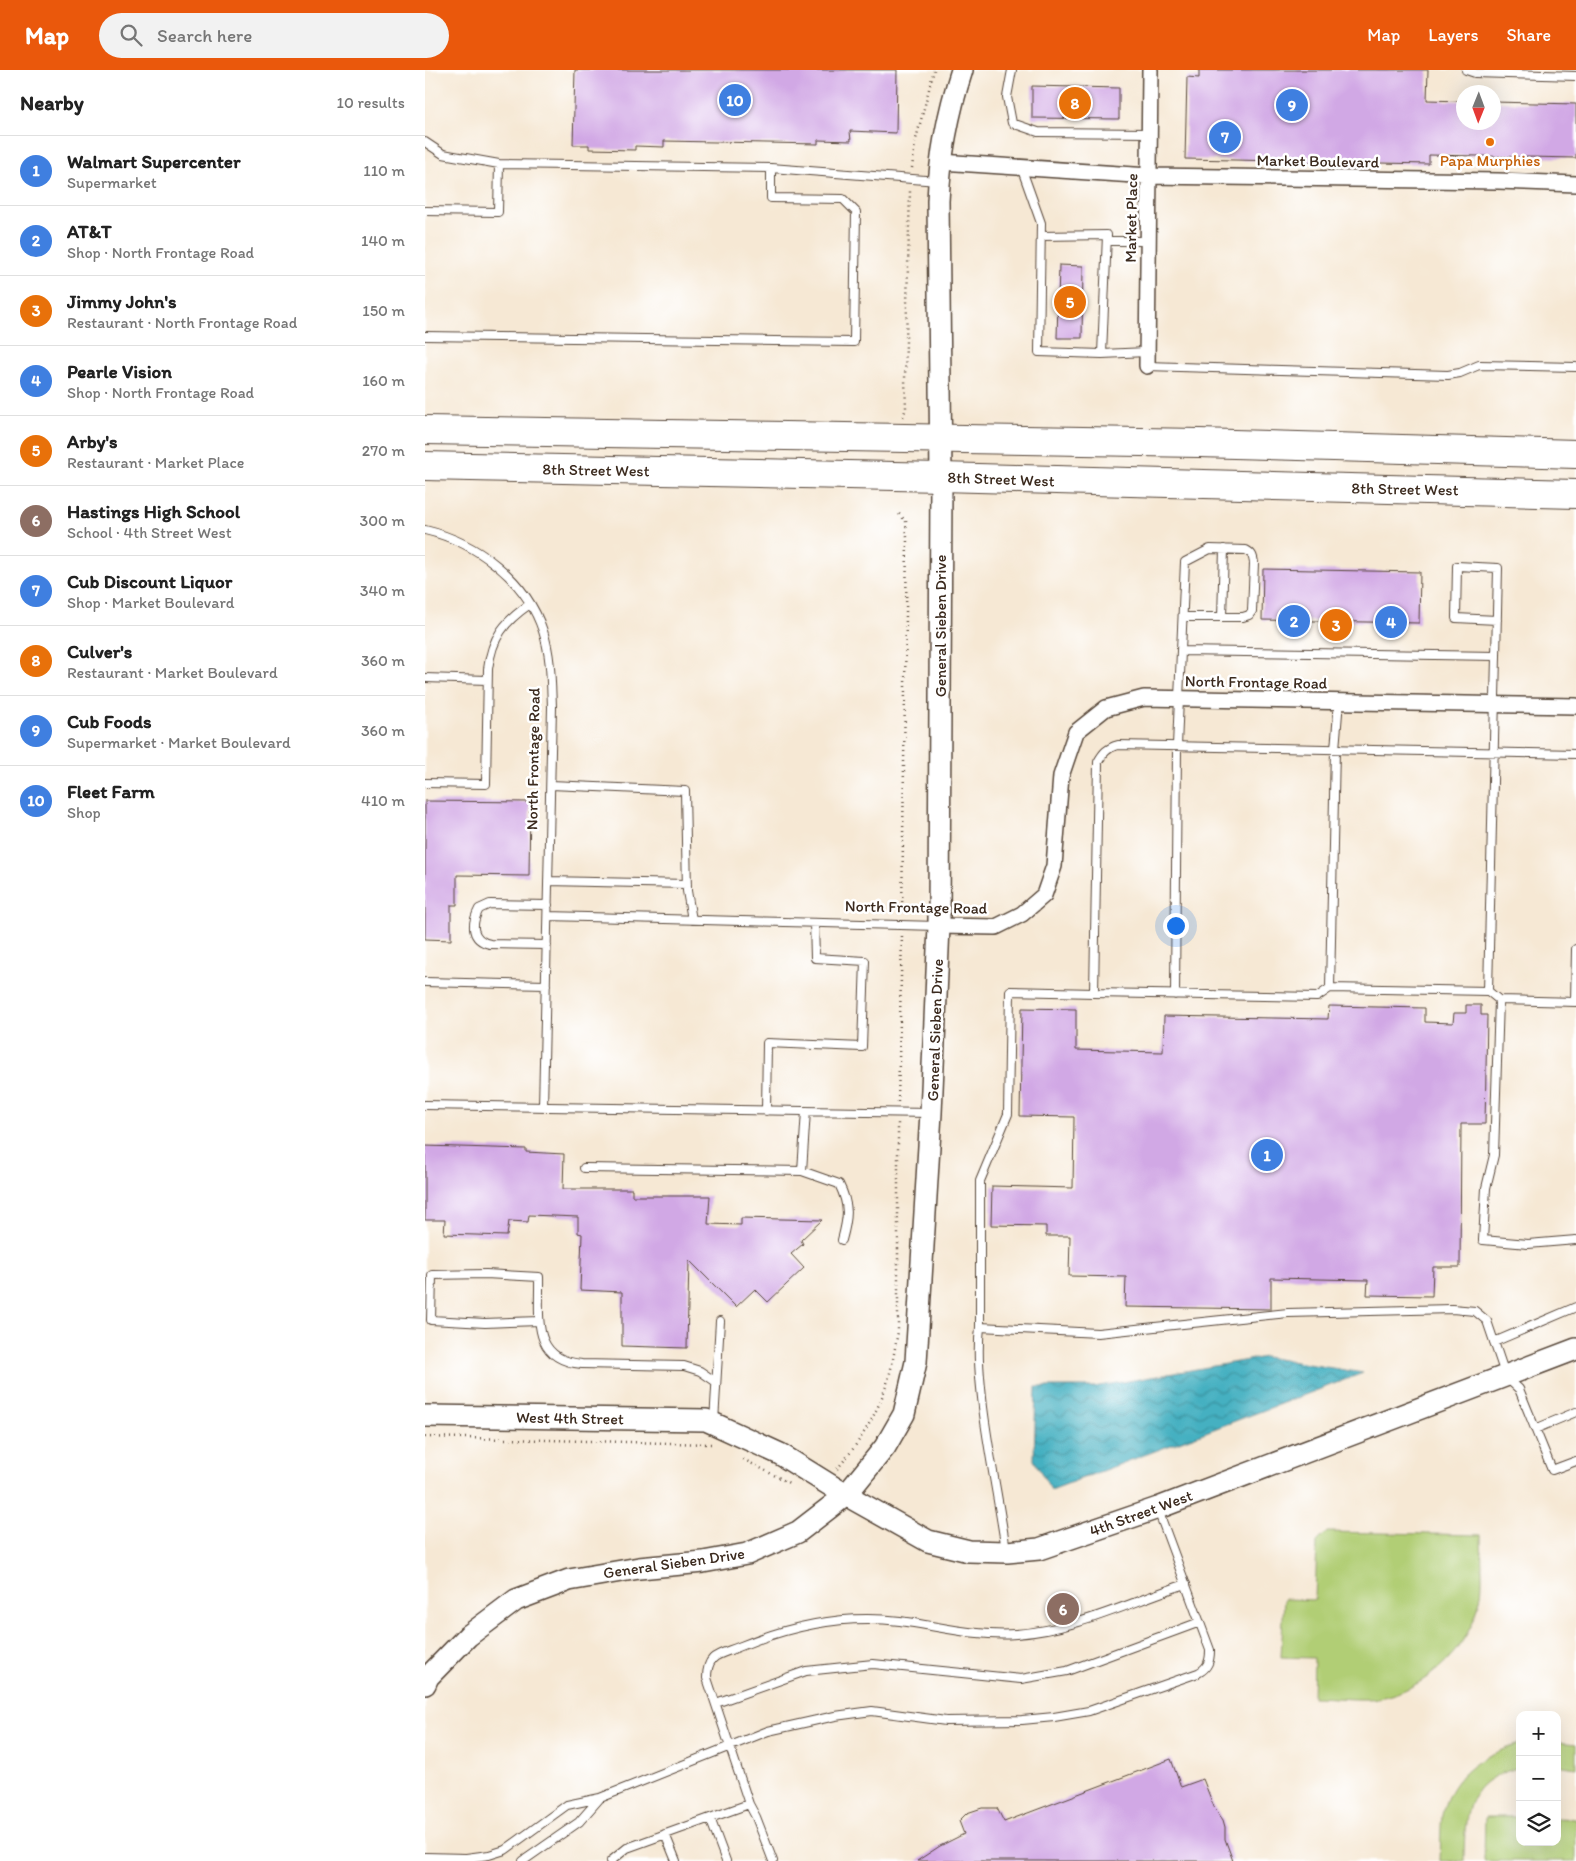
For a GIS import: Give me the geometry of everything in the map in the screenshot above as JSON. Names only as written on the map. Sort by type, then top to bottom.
[{"type":"highway","points":[[425,430],[1199,443],[1576,454]]},
{"type":"highway","name":"8th Street West","points":[[425,466],[941,477],[1576,494]]},
{"type":"street","name":"General Sieben Drive","points":[[425,1684],[468,1636],[516,1600],[569,1580],[639,1568],[703,1562],[747,1554],[797,1532],[846,1495],[885,1447],[904,1414],[916,1362],[931,1113],[939,926],[941,440],[937,237],[940,172],[946,128],[962,70]]},
{"type":"street","name":"Market Place","points":[[1147,359],[1149,70]]},
{"type":"street","name":"Market Boulevard","points":[[940,172],[1021,167],[1149,176],[1498,181],[1576,184]]},
{"type":"street","points":[[1313,487],[1423,499],[1576,504]]},
{"type":"street","name":"North Frontage Road","points":[[939,926],[995,926],[1022,914],[1044,895],[1054,866],[1061,776],[1076,732],[1106,708],[1144,698],[1576,706]]},
{"type":"street","name":"4th Street West","points":[[714,1434],[779,1454],[846,1495],[928,1541],[969,1552],[1007,1552],[1039,1549],[1158,1508],[1576,1349]]},
{"type":"street","name":"West 4th Street","points":[[425,1416],[706,1420],[714,1434]]},
{"type":"lane","points":[[1012,70],[1007,98],[1012,123],[1038,132],[1149,133]]},
{"type":"lane","points":[[1466,70],[1475,73],[1576,76]]},
{"type":"lane","points":[[425,142],[443,154],[499,164],[771,168],[911,179],[940,172]]},
{"type":"lane","points":[[425,212],[498,212],[499,164]]},
{"type":"lane","points":[[1021,167],[1040,218],[1039,352],[1102,354],[1147,359],[1448,375],[1460,373],[1479,365],[1576,367]]},
{"type":"lane","points":[[425,336],[854,342],[856,212],[843,199],[771,198],[771,168]]},
{"type":"lane","points":[[1041,236],[1107,236],[1102,354]]},
{"type":"lane","points":[[1107,241],[1148,241]]},
{"type":"lane","name":"North Frontage Road","points":[[425,530],[465,544],[486,557],[511,580],[530,604],[542,630],[551,670],[552,707],[548,916],[939,926]]},
{"type":"lane","points":[[1175,996],[1177,746],[1185,562],[1210,549],[1246,550],[1250,552],[1253,557],[1253,572],[1252,611],[1249,615],[1243,617],[1183,617]]},
{"type":"lane","points":[[1222,617],[1224,549]]},
{"type":"lane","points":[[1488,991],[1494,752],[1497,620],[1498,568],[1457,566],[1456,618],[1497,620]]},
{"type":"lane","points":[[425,783],[486,784],[489,658],[500,630],[514,615],[530,604]]},
{"type":"lane","points":[[1181,651],[1496,656]]},
{"type":"lane","points":[[425,678],[487,680]]},
{"type":"lane","points":[[1331,988],[1335,749],[1339,701]]},
{"type":"lane","points":[[1094,993],[1098,762],[1103,753],[1118,744],[1576,754]]},
{"type":"lane","points":[[551,785],[685,790],[687,884],[692,920]]},
{"type":"lane","points":[[548,881],[687,884]]},
{"type":"lane","points":[[547,945],[490,944],[482,942],[477,938],[473,928],[474,918],[479,908],[490,904],[548,905]]},
{"type":"lane","points":[[543,1107],[548,916]]},
{"type":"lane","points":[[766,1111],[767,1043],[862,1047],[865,961],[815,958],[814,923]]},
{"type":"lane","points":[[1007,1552],[990,1456],[978,1344],[980,1327],[980,1181],[1008,1114],[1011,991],[1317,998],[1331,988],[1488,991],[1499,1000],[1575,1002],[1576,948]]},
{"type":"lane","points":[[425,982],[546,985]]},
{"type":"lane","points":[[1499,1000],[1494,1155],[1486,1188],[1483,1240],[1528,1244],[1576,1240]]},
{"type":"lane","points":[[425,1105],[931,1113]]},
{"type":"lane","points":[[802,1171],[806,1112]]},
{"type":"lane","points":[[585,1168],[802,1171],[839,1184],[845,1196],[848,1212],[842,1240]]},
{"type":"lane","points":[[539,1321],[485,1323],[431,1320],[431,1275],[486,1274],[539,1277],[539,1321],[544,1342],[552,1354],[561,1360],[582,1364],[684,1366],[700,1371],[716,1382]]},
{"type":"lane","points":[[1493,1342],[1576,1308]]},
{"type":"lane","points":[[980,1327],[1098,1333],[1288,1314],[1452,1309],[1475,1311],[1487,1321],[1506,1377],[1519,1389],[1552,1470],[1576,1461]]},
{"type":"lane","points":[[714,1434],[720,1321]]},
{"type":"lane","points":[[1535,1429],[1576,1412]]},
{"type":"lane","points":[[425,1857],[466,1858],[489,1855],[505,1850],[567,1805],[600,1798],[768,1731],[835,1716],[872,1711],[945,1721],[1022,1720],[1089,1711],[1198,1673],[1205,1669],[1210,1660],[1210,1650],[1158,1508]]},
{"type":"lane","points":[[773,1861],[749,1804],[707,1678],[707,1665],[711,1658],[752,1641],[801,1627],[841,1620],[898,1621],[966,1632],[1015,1634],[1060,1628],[1186,1584]]},
{"type":"lane","points":[[716,1703],[806,1671],[873,1664],[1021,1679],[1067,1671],[1200,1622]]},
{"type":"lane","points":[[523,1861],[579,1822],[600,1798]]},
{"type":"lane","points":[[611,1861],[622,1857],[627,1848],[749,1804]]},
{"type":"lane","points":[[710,1818],[726,1861]]},
{"type":"lane","points":[[665,1834],[675,1861]]},
{"type":"path","points":[[903,419],[906,408],[908,207],[915,143],[934,70]]},
{"type":"path","points":[[825,1482],[853,1450],[872,1418],[885,1389],[898,1332],[898,1113],[906,713],[907,538],[906,521],[899,514]]},
{"type":"path","points":[[425,1437],[714,1434]]},
{"type":"path","points":[[739,1457],[796,1487]]},
{"type":"green space","points":[[1327,1532],[1481,1535],[1482,1586],[1475,1618],[1456,1650],[1429,1676],[1413,1686],[1378,1698],[1313,1697],[1314,1658],[1281,1657],[1284,1599],[1315,1600],[1317,1542]]},
{"type":"green space","points":[[1561,1742],[1576,1744],[1576,1768],[1561,1766]]},
{"type":"green space","points":[[1516,1745],[1516,1769],[1502,1773],[1488,1781],[1478,1790],[1471,1801],[1465,1829],[1464,1861],[1440,1861],[1442,1815],[1452,1788],[1470,1768],[1481,1760]]},
{"type":"green space","points":[[1485,1817],[1516,1817],[1516,1846],[1561,1846],[1561,1818],[1576,1819],[1576,1861],[1484,1861]]},
{"type":"water","points":[[1265,1357],[1363,1373],[1051,1490],[1034,1460],[1036,1387],[1094,1387]]},
{"type":"building","points":[[575,70],[897,70],[896,133],[850,131],[851,141],[818,140],[818,144],[664,141],[664,147],[635,146],[635,150],[589,149],[589,145],[573,145]]},
{"type":"building","points":[[1199,70],[1428,70],[1427,100],[1456,101],[1456,130],[1501,130],[1501,102],[1576,104],[1576,158],[1429,155],[1429,164],[1185,159],[1187,77],[1199,78]]},
{"type":"building","points":[[1032,86],[1119,88],[1119,119],[1032,118]]},
{"type":"building","points":[[1059,265],[1083,266],[1082,338],[1057,338]]},
{"type":"building","points":[[1263,569],[1420,572],[1419,623],[1262,620]]},
{"type":"building","points":[[425,801],[530,802],[529,876],[457,875],[457,905],[451,905],[451,940],[425,939]]},
{"type":"building","points":[[1466,1005],[1481,1005],[1481,1015],[1487,1015],[1485,1124],[1461,1124],[1460,1267],[1433,1267],[1432,1296],[1367,1295],[1368,1280],[1271,1278],[1271,1309],[1125,1307],[1126,1277],[1069,1276],[1070,1236],[1046,1236],[1046,1226],[991,1225],[992,1186],[1073,1188],[1074,1117],[1020,1116],[1022,1008],[1076,1009],[1076,1050],[1163,1052],[1164,1016],[1328,1019],[1329,1006],[1425,1008],[1425,1022],[1453,1023],[1454,1013],[1466,1013]]},
{"type":"building","points":[[425,1146],[526,1149],[526,1152],[564,1154],[563,1189],[632,1189],[632,1196],[710,1196],[708,1224],[741,1225],[741,1218],[822,1220],[801,1240],[803,1244],[791,1254],[804,1268],[768,1302],[755,1289],[736,1307],[689,1260],[687,1348],[622,1346],[622,1292],[580,1290],[582,1234],[578,1233],[578,1217],[529,1215],[528,1222],[509,1221],[507,1236],[444,1234],[445,1220],[425,1220]]},
{"type":"building","points":[[1171,1759],[1181,1787],[1203,1779],[1214,1807],[1223,1820],[1225,1839],[1233,1861],[917,1861],[940,1846],[964,1834],[959,1821],[967,1813],[982,1808],[997,1808],[1004,1822]]},
{"type":"place","name":"Fleet Farm","points":[[735,100]]},
{"type":"place","name":"Culver's","points":[[1075,103]]},
{"type":"place","name":"Cub Foods","points":[[1292,105]]},
{"type":"place","name":"Cub Discount Liquor","points":[[1225,137]]},
{"type":"place","name":"Papa Murphies","points":[[1490,142]]},
{"type":"place","name":"Arby's","points":[[1070,302]]},
{"type":"place","name":"AT&T","points":[[1294,621]]},
{"type":"place","name":"Pearle Vision","points":[[1391,622]]},
{"type":"place","name":"Jimmy John's","points":[[1336,625]]},
{"type":"place","name":"Walmart Supercenter","points":[[1267,1155]]},
{"type":"place","name":"Hastings High School","points":[[1063,1609]]}]
